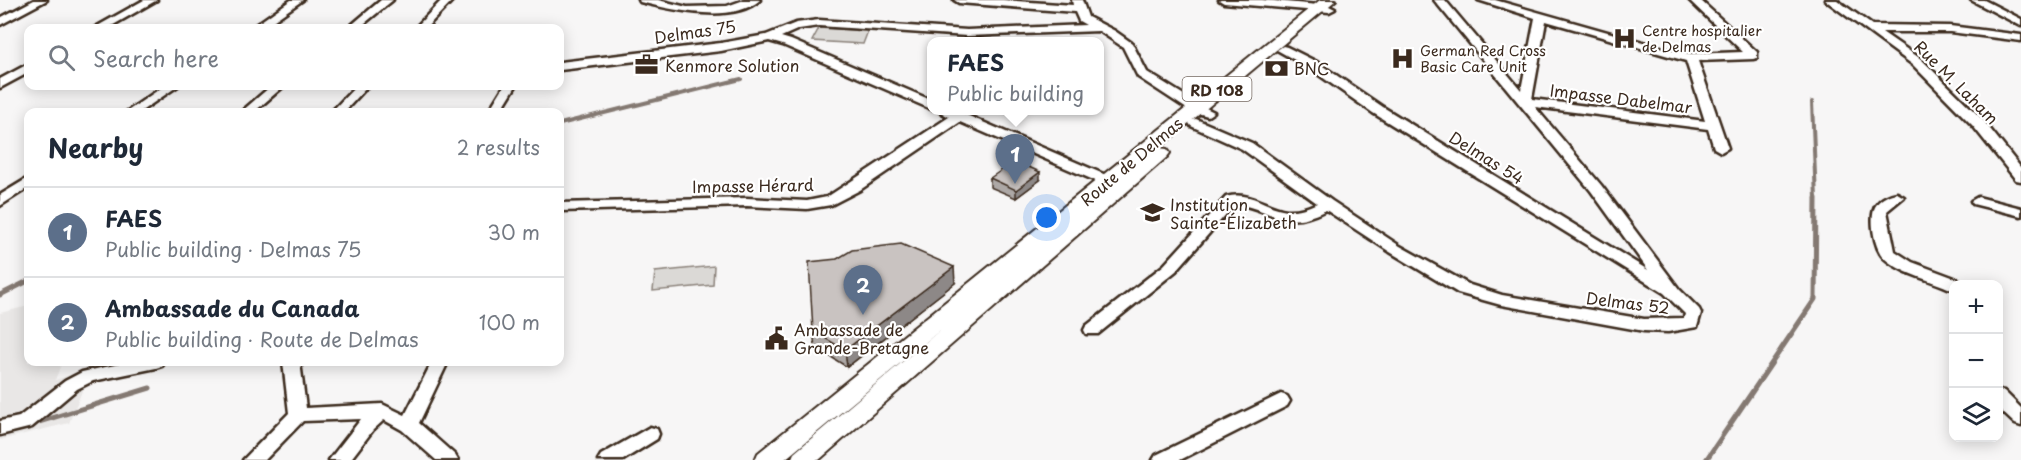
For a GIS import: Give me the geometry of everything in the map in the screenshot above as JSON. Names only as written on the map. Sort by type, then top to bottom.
[{"type":"main road","name":"Route de Delmas","points":[[1200,114],[1283,50],[1329,4]]},
{"type":"main road","name":"Route de Delmas","points":[[804,460],[1116,185],[1329,4]]},
{"type":"main road","name":"Route de Delmas","points":[[767,460],[1116,185]]},
{"type":"street","points":[[0,22],[42,0]]},
{"type":"street","points":[[107,24],[152,0]]},
{"type":"street","points":[[262,24],[298,0]]},
{"type":"street","points":[[358,24],[388,0]]},
{"type":"street","points":[[424,24],[448,0]]},
{"type":"street","points":[[644,0],[687,10],[728,9],[755,0]]},
{"type":"street","points":[[958,0],[1079,4]]},
{"type":"street","points":[[1224,0],[1329,4]]},
{"type":"street","name":"Delmas 52","points":[[1079,4],[1083,19],[1111,33],[1128,45],[1142,74],[1327,204],[1395,249],[1464,289],[1501,300],[1644,325],[1668,326],[1691,323],[1693,313],[1673,292],[1596,188],[1439,0]]},
{"type":"street","points":[[1491,1],[1541,18],[1691,58],[1753,55],[1694,0]]},
{"type":"street","name":"Rue M. Laham","points":[[1830,0],[1917,62],[1978,123],[2021,177]]},
{"type":"street","points":[[1976,0],[2021,23]]},
{"type":"street","points":[[1525,102],[1541,18]]},
{"type":"street","points":[[769,38],[796,26],[819,23],[967,33],[1099,28]]},
{"type":"street","points":[[1871,28],[1950,29],[2021,38]]},
{"type":"street","name":"Delmas 75","points":[[564,66],[722,47],[769,38],[787,42],[927,103]]},
{"type":"street","name":"Delmas 54","points":[[1283,50],[1312,65],[1377,110],[1673,292]]},
{"type":"street","points":[[1691,58],[1721,148]]},
{"type":"street","points":[[0,84],[24,70]]},
{"type":"street","points":[[138,108],[166,90]]},
{"type":"street","points":[[253,108],[273,90]]},
{"type":"street","points":[[342,108],[358,90]]},
{"type":"street","points":[[496,108],[508,90]]},
{"type":"street","name":"Impasse Dabelmar","points":[[1525,102],[1713,126]]},
{"type":"street","points":[[953,115],[1116,185]]},
{"type":"street","name":"Impasse Hérard","points":[[564,207],[747,202],[807,205],[831,201],[958,117]]},
{"type":"street","points":[[0,202],[24,186]]},
{"type":"street","points":[[1897,197],[1883,204],[1880,211],[1885,247],[1889,254],[1906,265],[1949,283]]},
{"type":"street","points":[[1092,330],[1170,268],[1231,200],[1239,198],[1273,214],[1298,217],[1327,204]]},
{"type":"street","points":[[1978,201],[2021,212]]},
{"type":"street","points":[[0,428],[25,422],[71,385],[88,376],[137,366]]},
{"type":"street","points":[[292,366],[298,416]]},
{"type":"street","points":[[409,425],[438,366]]},
{"type":"street","points":[[1163,460],[1281,401]]},
{"type":"street","points":[[2003,401],[2021,419]]},
{"type":"street","points":[[339,460],[366,425],[382,411]]},
{"type":"street","points":[[253,460],[298,416],[382,411],[409,425],[448,460]]},
{"type":"street","points":[[608,460],[650,434]]},
{"type":"shaded area","points":[[819,28],[868,31],[863,44],[812,41]]},
{"type":"shaded area","points":[[714,266],[713,285],[653,291],[655,272]]},
{"type":"shaded area","points":[[24,307],[24,366],[60,366],[55,380],[91,369],[69,423],[0,440],[0,313]]},
{"type":"building","points":[[1015,161],[1040,172],[1016,190],[990,178]]},
{"type":"building","points":[[901,244],[954,267],[845,350],[813,331],[809,262],[837,259],[852,250]]},
{"type":"waterway","points":[[564,123],[741,79]]},
{"type":"waterway","points":[[1812,102],[1816,199]]},
{"type":"waterway","points":[[1706,460],[1815,299],[1816,199]]},
{"type":"waterway","points":[[0,295],[24,283]]},
{"type":"waterway","points":[[32,424],[150,388]]},
{"type":"place","name":"Centre hospitalier de Delmas","points":[[1624,38]]},
{"type":"place","name":"German Red Cross Basic Care Unit","points":[[1402,58]]},
{"type":"place","name":"Kenmore Solution","points":[[647,65]]},
{"type":"place","name":"BNC","points":[[1276,68]]},
{"type":"place","name":"FAES","points":[[1015,184]]},
{"type":"place","name":"Institution Sainte-Élizabeth","points":[[1152,213]]},
{"type":"place","name":"Ambassade du Canada","points":[[863,315]]},
{"type":"place","name":"Ambassade de Grande-Bretagne","points":[[776,338]]}]
